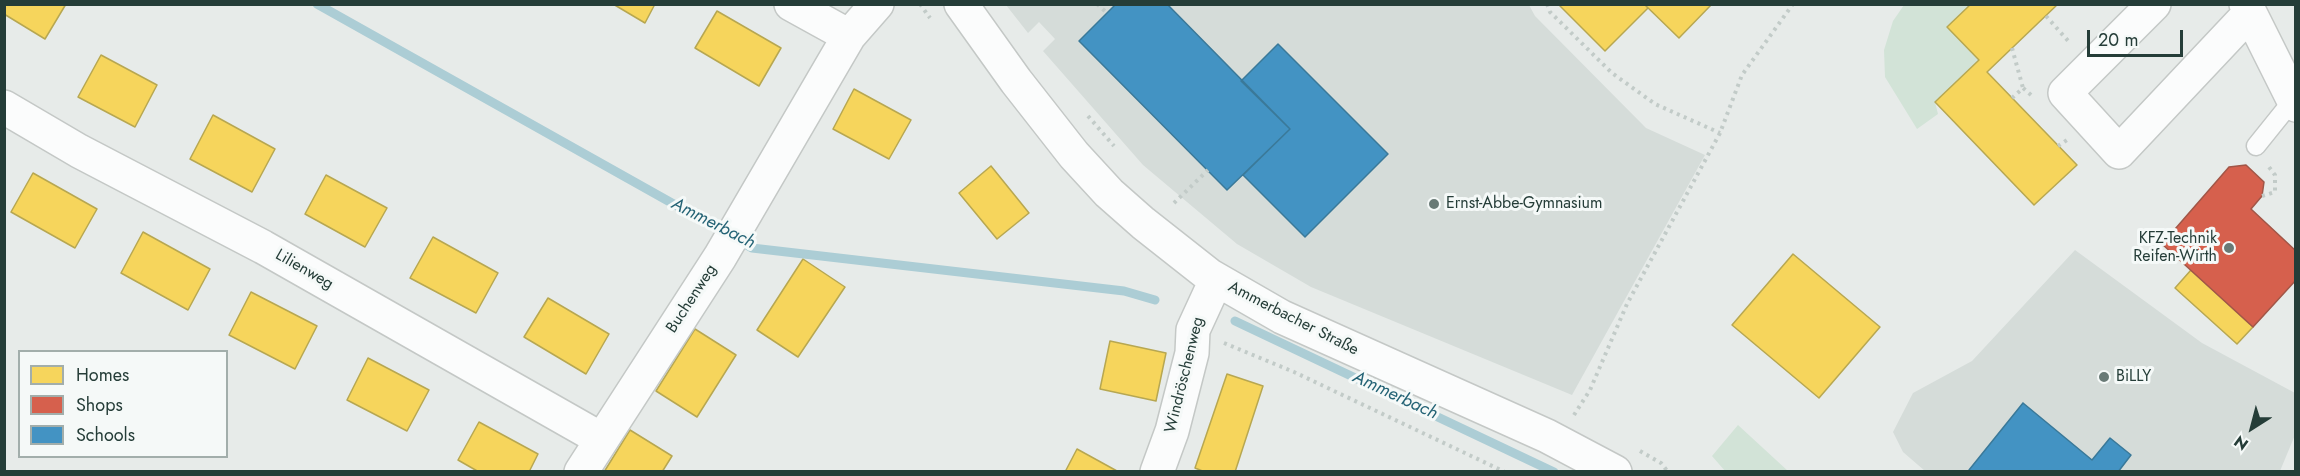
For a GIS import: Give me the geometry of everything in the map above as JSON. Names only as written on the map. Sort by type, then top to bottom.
[{"type":"street","points":[[791,4],[849,36]]},
{"type":"street","name":"Buchenweg","points":[[581,471],[720,257],[849,36],[877,4]]},
{"type":"street","name":"Ammerbacher Straße","points":[[961,4],[1016,81],[1074,155],[1143,223],[1216,280],[1282,317],[1566,422],[1624,459]]},
{"type":"street","points":[[2154,4],[2065,93],[2119,152],[2248,9],[2294,102]]},
{"type":"street","name":"Lilienweg","points":[[4,107],[79,151],[264,248],[601,439]]},
{"type":"street","name":"Windröschenweg","points":[[1157,471],[1172,431],[1189,364],[1193,330],[1216,280]]},
{"type":"lane","points":[[2256,146],[2294,102]]},
{"type":"path","points":[[1097,4],[1107,13]]},
{"type":"path","points":[[1547,4],[1550,12],[1612,73],[1655,104],[1720,133]]},
{"type":"path","points":[[1566,422],[1590,390],[1628,304],[1720,133],[1742,75],[1793,4]]},
{"type":"path","points":[[2046,16],[2076,50]]},
{"type":"path","points":[[2012,48],[2023,88],[2031,95]]},
{"type":"path","points":[[2012,98],[2023,88]]},
{"type":"path","points":[[1085,111],[1115,148]]},
{"type":"path","points":[[2256,146],[2275,175],[2275,192],[2262,196]]},
{"type":"path","points":[[1174,203],[1208,170]]},
{"type":"path","points":[[1165,196],[1182,211]]},
{"type":"path","points":[[1193,330],[1294,372],[1505,471]]},
{"type":"path","points":[[1566,422],[1584,420]]},
{"type":"path","points":[[1624,459],[1661,463],[1668,471]]},
{"type":"shaded area","name":"Ernst-Abbe-Gymnasium","points":[[1006,5],[1529,5],[1535,16],[1646,128],[1705,155],[1572,395],[1311,287],[1237,244],[1143,165],[1043,51],[1055,39],[1039,22],[1028,33]]},
{"type":"shaded area","name":"BiLLY","points":[[2075,250],[2202,343],[2295,393],[2295,435],[2280,471],[1925,471],[1903,452],[1893,432],[1913,393],[1972,361]]},
{"type":"green space","points":[[1904,5],[1971,5],[1979,60],[1935,102],[1938,114],[1917,129],[1885,77],[1884,50],[1893,21]]},
{"type":"green space","points":[[1738,425],[1788,471],[1725,471],[1712,456]]},
{"type":"building: Homes","points":[[4,4],[66,4],[45,39],[4,14]]},
{"type":"building: Homes","points":[[613,4],[655,4],[645,23]]},
{"type":"building: Homes","points":[[1558,4],[1644,4],[1648,8],[1605,51]]},
{"type":"building: Homes","points":[[1644,4],[1712,4],[1679,38]]},
{"type":"building: Homes","points":[[1971,4],[2058,4],[1987,72],[2077,165],[2034,205],[1935,102],[1979,60],[1947,27]]},
{"type":"building: Homes","points":[[717,11],[781,48],[759,86],[695,48]]},
{"type":"building: Homes","points":[[101,55],[157,85],[135,127],[78,97]]},
{"type":"building: Homes","points":[[854,89],[911,120],[889,159],[833,129]]},
{"type":"building: Homes","points":[[213,115],[275,149],[252,192],[190,159]]},
{"type":"building: Homes","points":[[991,166],[1029,213],[997,239],[959,193]]},
{"type":"building: Homes","points":[[33,173],[97,209],[75,248],[11,212]]},
{"type":"building: Homes","points":[[326,175],[387,208],[365,247],[305,214]]},
{"type":"building: Homes","points":[[143,232],[210,269],[188,310],[121,273]]},
{"type":"building: Homes","points":[[433,237],[498,273],[476,313],[410,278]]},
{"type":"building: Homes","points":[[1793,254],[1880,327],[1819,398],[1732,325]]},
{"type":"building: Homes","points":[[803,259],[845,287],[798,357],[757,330]]},
{"type":"building: Homes","points":[[2191,270],[2253,327],[2237,344],[2175,288]]},
{"type":"building: Homes","points":[[251,292],[317,326],[295,369],[229,335]]},
{"type":"building: Homes","points":[[548,298],[609,334],[586,374],[524,337]]},
{"type":"building: Homes","points":[[695,329],[736,355],[697,417],[656,391]]},
{"type":"building: Homes","points":[[1110,341],[1166,353],[1156,401],[1100,389]]},
{"type":"building: Homes","points":[[368,358],[429,390],[407,431],[347,400]]},
{"type":"building: Homes","points":[[1227,374],[1263,386],[1235,472],[1205,472],[1195,468]]},
{"type":"building: Homes","points":[[479,422],[538,454],[529,472],[479,472],[458,460]]},
{"type":"building: Homes","points":[[630,430],[672,456],[662,472],[604,472]]},
{"type":"building: Homes","points":[[1077,449],[1117,471],[1117,472],[1065,472]]},
{"type":"building: Shops","name":"KFZ-Technik Reifen-Wirth","points":[[2246,165],[2264,182],[2262,196],[2251,209],[2296,251],[2296,280],[2253,327],[2162,244],[2229,167]]},
{"type":"building: Schools","points":[[1116,4],[1167,4],[1290,129],[1227,190],[1079,41]]},
{"type":"building: Schools","points":[[1278,44],[1388,154],[1305,237],[1243,175],[1290,129],[1241,81]]},
{"type":"building: Schools","points":[[2023,403],[2092,460],[2110,438],[2131,455],[2118,472],[1971,472],[1969,470]]},
{"type":"waterway","name":"Ammerbach","points":[[317,4],[752,248],[1124,291],[1155,300]]},
{"type":"waterway","name":"Ammerbach","points":[[1235,321],[1554,472]]},
{"type":"place","name":"Ernst-Abbe-Gymnasium","points":[[1434,204]]},
{"type":"place","name":"KFZ-Technik Reifen-Wirth","points":[[2229,248]]},
{"type":"place","name":"BiLLY","points":[[2104,377]]}]
